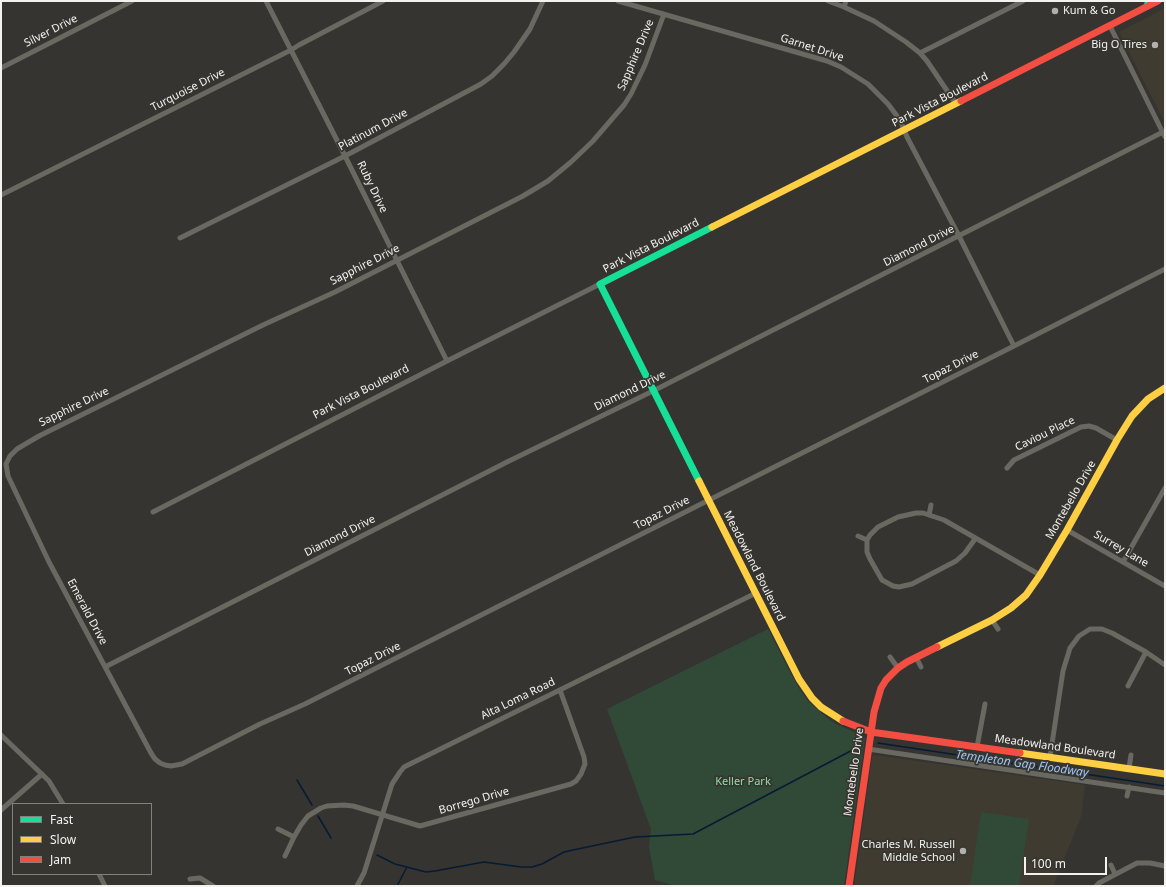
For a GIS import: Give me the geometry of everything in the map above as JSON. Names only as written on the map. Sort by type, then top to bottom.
[{"type":"street","name":"Silver Drive","points":[[1,68],[132,1]]},
{"type":"street","name":"Ruby Drive","points":[[266,1],[346,156],[447,361]]},
{"type":"street","name":"Turquoise Drive","points":[[1,194],[291,50],[299,44],[383,1]]},
{"type":"street","name":"Platinum Drive","points":[[180,238],[346,156],[463,94],[486,80],[504,64],[522,42],[530,29],[542,1]]},
{"type":"street","name":"Garnet Drive","points":[[618,1],[634,3],[664,14],[812,56],[841,67],[863,81],[878,94],[900,120],[1014,346]]},
{"type":"street","points":[[828,1],[862,15],[888,29],[920,53],[938,76],[956,104]]},
{"type":"street","points":[[844,7],[846,1]]},
{"type":"street","points":[[920,53],[1023,1]]},
{"type":"street","name":"Park Vista Boulevard","points":[[154,512],[447,361],[1110,26],[1148,4],[1158,1]]},
{"type":"street","name":"Sapphire Drive","points":[[7,460],[13,452],[39,436],[263,325],[335,292],[523,196],[548,181],[593,141],[620,110],[631,94],[645,65],[664,14]]},
{"type":"street","points":[[1110,26],[1164,134]]},
{"type":"street","name":"Diamond Drive","points":[[105,667],[507,462],[653,391],[1164,134]]},
{"type":"street","name":"Topaz Drive","points":[[165,765],[172,766],[187,761],[260,724],[305,704],[709,501],[1165,269]]},
{"type":"street","name":"Meadowland Boulevard","points":[[600,284],[799,679],[812,698],[821,707],[842,721],[870,732],[1165,774]]},
{"type":"street","name":"Montebello Drive","points":[[849,886],[870,732],[874,712],[886,680],[898,668],[992,620],[1020,601],[1031,589],[1040,575],[1132,416],[1142,404],[1165,388]]},
{"type":"street","name":"Caviou Place","points":[[1007,468],[1014,460],[1081,427],[1089,426],[1096,428],[1117,440]]},
{"type":"street","name":"Emerald Drive","points":[[7,460],[6,464],[8,476],[74,611],[151,753],[156,759],[165,765]]},
{"type":"street","points":[[1123,562],[1165,488]]},
{"type":"street","points":[[929,515],[931,506]]},
{"type":"street","points":[[975,539],[965,554],[956,561],[912,584],[899,587],[893,586],[882,580],[867,552],[868,540],[874,530],[898,517],[916,513],[929,515],[944,520],[1040,575]]},
{"type":"street","name":"Surrey Lane","points":[[1067,530],[1165,586]]},
{"type":"street","points":[[858,536],[868,540]]},
{"type":"street","name":"Alta Loma Road","points":[[357,886],[364,873],[392,784],[404,767],[756,593]]},
{"type":"street","points":[[992,620],[998,629]]},
{"type":"street","points":[[1050,757],[1062,671],[1070,648],[1079,636],[1090,629],[1102,629],[1146,652],[1165,665]]},
{"type":"street","points":[[1128,686],[1146,652]]},
{"type":"street","points":[[890,657],[898,668]]},
{"type":"street","points":[[916,658],[921,667]]},
{"type":"street","name":"Borrego Drive","points":[[285,856],[294,837],[308,816],[327,806],[348,805],[417,825],[425,825],[566,786],[576,781],[584,770],[584,757],[560,690]]},
{"type":"street","name":"Meadowland Boulevard","points":[[978,747],[985,704]]},
{"type":"street","points":[[1,735],[42,774],[54,788],[62,803]]},
{"type":"street","points":[[868,748],[1165,793]]},
{"type":"street","name":"Meadowland Boulevard","points":[[1128,768],[1131,755]]},
{"type":"street","points":[[1,810],[42,774]]},
{"type":"street","points":[[1127,796],[1129,787]]},
{"type":"street","points":[[278,829],[294,837]]},
{"type":"street","points":[[1096,886],[1137,863],[1150,862],[1165,866]]},
{"type":"street","points":[[1111,866],[1116,874]]},
{"type":"street","points":[[100,875],[105,886]]},
{"type":"street","points":[[190,879],[200,878],[213,886]]},
{"type":"shaded area","points":[[1165,8],[1165,123],[1119,32]]},
{"type":"shaded area","name":"Charles M. Russell Middle School","points":[[873,755],[1085,785],[1081,817],[1053,886],[854,886]]},
{"type":"green space","name":"Keller Park","points":[[768,629],[792,676],[808,701],[836,724],[865,738],[844,886],[676,886],[655,880],[649,847],[651,829],[607,709]]},
{"type":"green space","points":[[981,812],[1029,819],[1019,886],[970,886]]},
{"type":"waterway","name":"Templeton Gap Floodway","points":[[878,743],[1165,786]]},
{"type":"waterway","name":"Templeton Gap Floodway","points":[[377,855],[395,864],[426,872],[484,862],[532,867],[542,864],[564,852],[635,837],[693,834],[862,745]]},
{"type":"waterway","name":"Templeton Gap Floodway","points":[[297,780],[312,805]]},
{"type":"waterway","name":"Templeton Gap Floodway","points":[[318,816],[331,838]]},
{"type":"waterway","points":[[397,886],[407,867]]},
{"type":"traffic: fast","points":[[1147,6],[1149,1]]},
{"type":"traffic: fast","points":[[699,481],[600,284],[712,227]]},
{"type":"traffic: slow","points":[[712,227],[961,101]]},
{"type":"traffic: slow","points":[[937,647],[992,620],[1011,608],[1026,595],[1067,530],[1132,416],[1148,399],[1165,388]]},
{"type":"traffic: slow","points":[[699,481],[799,679],[812,698],[821,707],[843,721]]},
{"type":"traffic: slow","points":[[1020,753],[1165,774]]},
{"type":"traffic: jam","points":[[961,101],[1158,1]]},
{"type":"traffic: jam","points":[[849,886],[874,712],[881,688],[886,680],[898,668],[937,647]]},
{"type":"traffic: jam","points":[[843,721],[871,732],[1020,753]]},
{"type":"place","name":"Kum & Go","points":[[1055,11]]},
{"type":"place","name":"Big O Tires","points":[[1155,45]]},
{"type":"place","name":"Charles M. Russell Middle School","points":[[963,851]]}]
